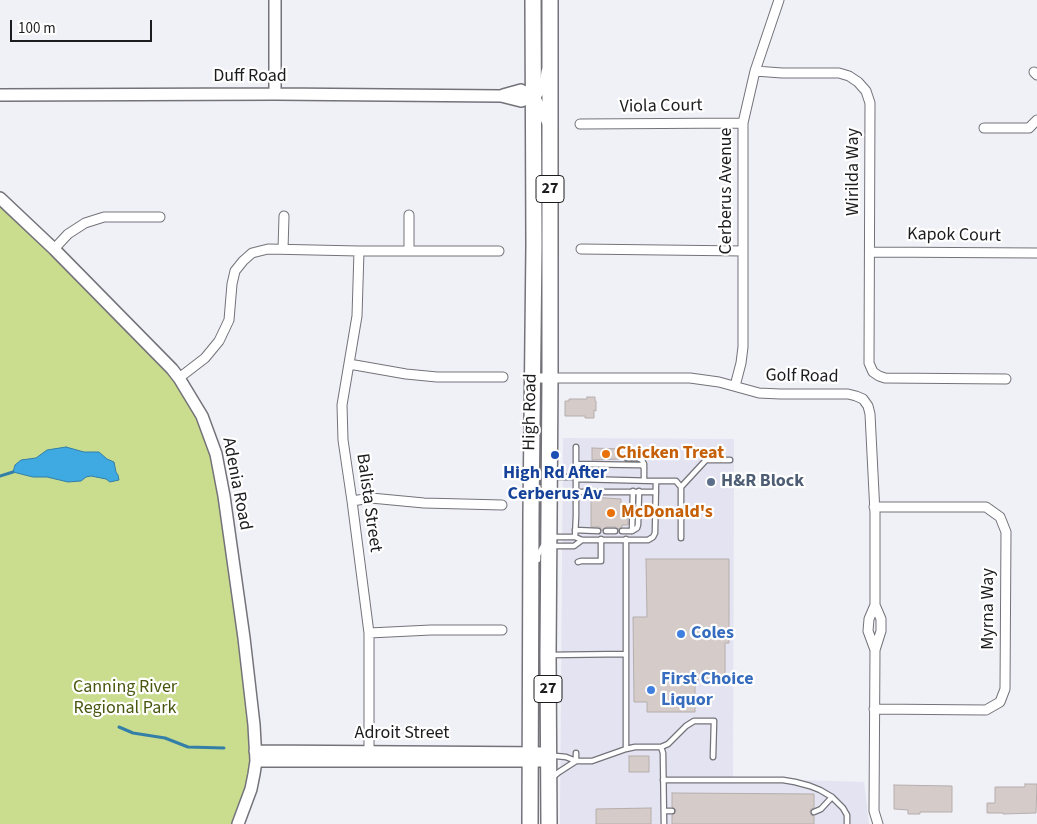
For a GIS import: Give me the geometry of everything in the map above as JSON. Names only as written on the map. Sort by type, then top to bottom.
[{"type":"main road","name":"High Road","points":[[530,824],[534,244],[533,0]]},
{"type":"main road","name":"High Road","points":[[549,824],[546,539],[550,378],[550,0]]},
{"type":"street","points":[[274,94],[275,0]]},
{"type":"street","name":"Cerberus Avenue","points":[[735,386],[743,347],[743,123],[755,71],[779,0]]},
{"type":"street","points":[[550,63],[546,79],[534,96],[550,126]]},
{"type":"street","name":"Wirilda Way","points":[[755,71],[840,73],[850,76],[866,91],[870,103],[869,363],[873,372],[886,378],[1006,379]]},
{"type":"street","name":"Duff Road","points":[[0,95],[274,94],[501,96],[521,90],[534,96]]},
{"type":"street","points":[[984,128],[1029,128],[1037,120]]},
{"type":"street","name":"Viola Court","points":[[580,124],[743,123]]},
{"type":"street","name":"Adenia Road","points":[[0,198],[54,249],[172,369],[202,416],[216,454],[224,496],[254,725],[256,756],[251,789],[238,824]]},
{"type":"street","points":[[408,251],[410,215]]},
{"type":"street","points":[[283,250],[284,216]]},
{"type":"street","points":[[54,249],[68,234],[85,223],[104,217],[160,217]]},
{"type":"street","points":[[179,378],[205,358],[219,341],[228,320],[235,271],[252,253],[268,249],[499,252]]},
{"type":"street","points":[[581,249],[743,250]]},
{"type":"street","name":"Balista Street","points":[[359,251],[357,316],[342,405],[343,440],[369,633],[369,756]]},
{"type":"street","name":"Kapok Court","points":[[870,252],[1037,253]]},
{"type":"street","points":[[349,364],[406,374],[437,377],[503,377]]},
{"type":"street","name":"Golf Road","points":[[532,378],[690,378],[719,382],[759,393],[848,394],[863,399],[868,406],[870,414],[874,507],[875,605],[869,619],[868,631],[875,650],[874,811],[878,824]]},
{"type":"street","points":[[352,501],[371,498],[424,503],[502,505]]},
{"type":"street","name":"Myrna Way","points":[[874,507],[986,507],[1000,517],[1006,532],[1006,552],[1005,689],[1000,702],[986,710],[874,709]]},
{"type":"street","points":[[369,633],[431,630],[502,630]]},
{"type":"street","name":"Adroit Street","points":[[256,756],[549,757]]},
{"type":"lane","points":[[574,537],[576,447]]},
{"type":"lane","points":[[627,458],[642,460],[644,464],[644,480]]},
{"type":"lane","points":[[681,487],[706,460],[730,460]]},
{"type":"lane","points":[[576,464],[638,464],[644,468]]},
{"type":"lane","points":[[548,477],[676,481],[681,487],[681,538]]},
{"type":"lane","points":[[546,539],[574,537],[582,540],[648,540],[655,534],[656,480]]},
{"type":"lane","points":[[622,531],[632,531],[636,491]]},
{"type":"lane","points":[[576,492],[656,492]]},
{"type":"lane","points":[[575,530],[597,531],[601,561],[578,562]]},
{"type":"lane","points":[[606,531],[615,531]]},
{"type":"lane","points":[[546,539],[555,546],[574,546],[582,540]]},
{"type":"lane","points":[[531,596],[536,576],[538,555],[546,539]]},
{"type":"lane","points":[[626,539],[626,749]]},
{"type":"lane","points":[[548,655],[626,654]]},
{"type":"lane","points":[[549,757],[556,756],[576,761],[592,761],[601,756],[635,747],[662,747],[694,721],[714,722],[714,757]]},
{"type":"lane","points":[[662,747],[664,824]]},
{"type":"lane","points":[[576,753],[576,761]]},
{"type":"lane","points":[[549,784],[555,774],[576,761]]},
{"type":"lane","points":[[663,780],[783,780],[810,786],[832,797],[843,808],[847,815],[847,824]]},
{"type":"lane","points":[[814,812],[821,809],[832,797]]},
{"type":"lane","points":[[664,811],[672,811]]},
{"type":"shaded area","points":[[563,438],[734,439],[733,778],[864,782],[869,824],[560,824]]},
{"type":"green space","name":"Canning River Regional Park","points":[[0,199],[169,366],[200,410],[218,460],[256,741],[239,824],[0,824]]},
{"type":"water","points":[[66,447],[84,452],[99,452],[114,462],[119,480],[110,482],[106,479],[91,476],[81,481],[68,482],[13,472],[15,465],[21,460],[36,458],[47,450]]},
{"type":"building","points":[[587,397],[595,397],[596,411],[594,410],[594,418],[565,416],[565,401],[569,401],[569,399],[587,399]]},
{"type":"building","name":"Chicken Treat","points":[[592,448],[621,449],[621,459],[592,460]]},
{"type":"building","name":"McDonald's","points":[[591,497],[621,499],[621,509],[628,509],[628,525],[622,525],[618,529],[606,527],[602,531],[600,527],[591,527]]},
{"type":"building","name":"Coles","points":[[646,559],[729,559],[729,643],[725,643],[725,680],[695,680],[695,712],[647,712],[647,702],[634,702],[633,617],[647,617]]},
{"type":"building","points":[[629,756],[649,756],[649,772],[629,772]]},
{"type":"building","points":[[1025,784],[1037,784],[1036,813],[987,813],[987,803],[995,803],[995,787],[1025,787]]},
{"type":"building","points":[[894,785],[952,786],[952,812],[908,814],[908,810],[894,809]]},
{"type":"building","points":[[672,793],[814,794],[814,808],[810,812],[814,816],[814,824],[672,824],[672,815],[676,811],[672,807]]},
{"type":"building","points":[[651,808],[651,824],[596,824],[596,809]]},
{"type":"waterway","points":[[0,476],[13,472]]},
{"type":"waterway","points":[[119,727],[133,733],[165,738],[188,747],[224,748]]},
{"type":"place","name":"Chicken Treat","points":[[606,454]]},
{"type":"place","name":"High Rd After Cerberus Av","points":[[555,455]]},
{"type":"place","name":"H&R Block","points":[[711,482]]},
{"type":"place","name":"McDonald's","points":[[611,513]]},
{"type":"place","name":"Coles","points":[[681,634]]},
{"type":"place","name":"First Choice Liquor","points":[[651,690]]}]
